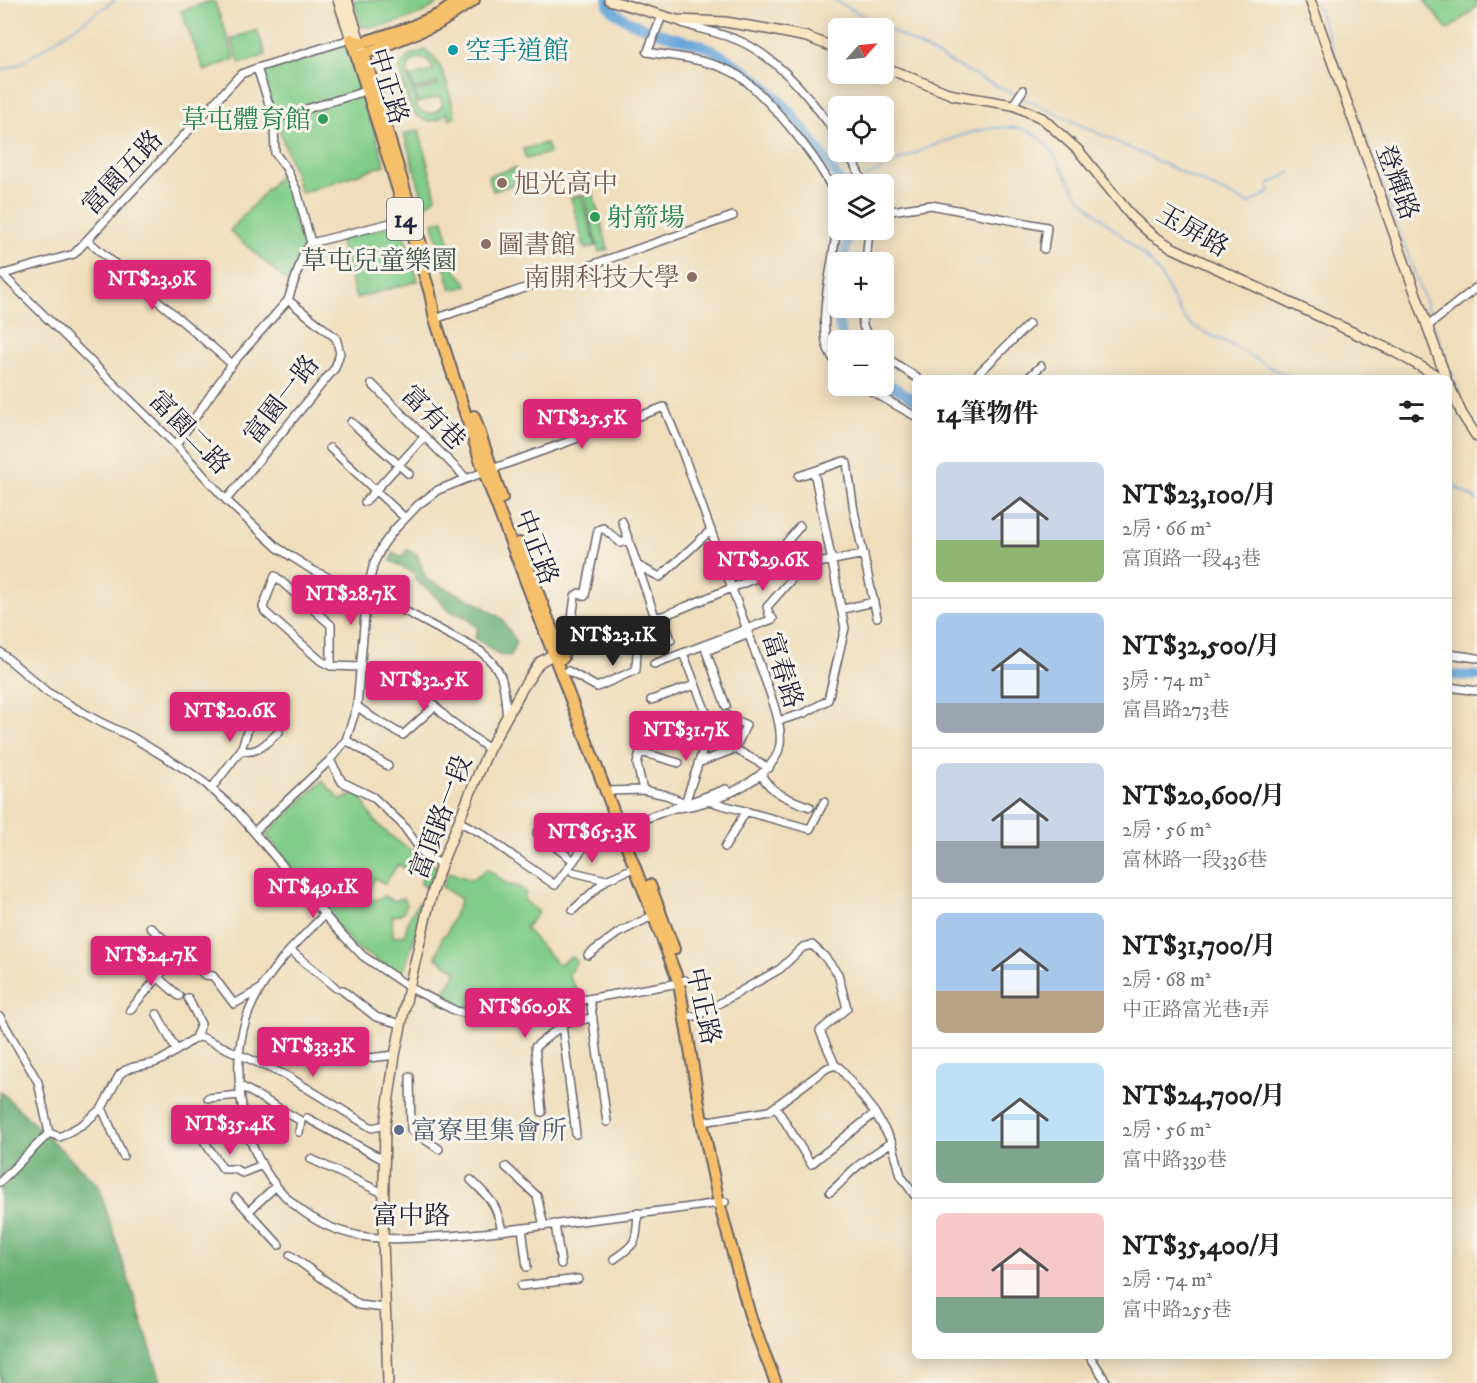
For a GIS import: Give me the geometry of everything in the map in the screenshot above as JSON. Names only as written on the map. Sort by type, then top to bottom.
[{"type":"main road","points":[[356,41],[421,23],[440,14],[460,0]]},
{"type":"main road","points":[[360,56],[438,24],[474,0]]},
{"type":"main road","name":"中正路","points":[[356,41],[438,318],[488,470],[624,827],[661,912],[692,1016],[705,1122]]},
{"type":"main road","name":"中正路","points":[[360,56],[366,91],[409,218]]},
{"type":"main road","name":"中正路","points":[[488,470],[557,638],[558,654],[568,671],[610,791]]},
{"type":"main road","name":"中正路","points":[[624,827],[636,867],[682,982],[705,1122],[722,1202],[751,1319],[776,1383]]},
{"type":"main road","name":"中正路","points":[[722,1202],[748,1288],[782,1383]]},
{"type":"street","name":"中正路","points":[[338,0],[356,41]]},
{"type":"street","name":"中正路","points":[[347,0],[356,41]]},
{"type":"street","points":[[609,0],[639,6],[660,19],[725,22],[807,37],[828,45]]},
{"type":"street","name":"登輝路","points":[[1310,0],[1445,375]]},
{"type":"street","points":[[660,19],[648,50],[716,66],[735,73],[793,130],[835,193],[837,213],[826,315],[828,348]]},
{"type":"street","points":[[677,20],[738,40],[766,57],[828,122]]},
{"type":"street","name":"富園五路","points":[[1,275],[74,254],[241,74],[356,41]]},
{"type":"street","points":[[257,68],[271,110],[280,117]]},
{"type":"street","name":"玉屏路","points":[[894,72],[953,95],[1013,105],[1042,118],[1079,151],[1132,217],[1152,236],[1393,351],[1436,375]]},
{"type":"street","points":[[311,243],[297,191],[275,153],[274,124],[280,117],[366,91]]},
{"type":"street","points":[[1013,105],[1021,92]]},
{"type":"street","points":[[894,211],[931,205],[1038,225],[1047,228],[1044,249]]},
{"type":"street","points":[[438,318],[733,216]]},
{"type":"street","points":[[176,445],[232,364],[288,300],[303,255],[311,243],[409,218]]},
{"type":"street","points":[[87,240],[232,364]]},
{"type":"street","name":"富園二路","points":[[1,275],[176,445],[226,500],[278,548],[295,560],[345,585],[367,591],[480,651],[494,663],[501,674],[507,717]]},
{"type":"street","points":[[1428,326],[1477,287]]},
{"type":"street","name":"富園一路","points":[[226,500],[335,368],[340,353],[336,338],[288,300]]},
{"type":"street","points":[[977,375],[1029,324]]},
{"type":"street","points":[[894,363],[912,375]]},
{"type":"street","points":[[1031,375],[1041,366]]},
{"type":"street","name":"富有巷","points":[[372,384],[466,478]]},
{"type":"street","points":[[1452,392],[1462,414],[1477,437]]},
{"type":"street","points":[[880,396],[912,414]]},
{"type":"street","name":"富春路","points":[[488,470],[664,407],[748,631],[778,721],[780,744],[769,768]]},
{"type":"street","points":[[351,422],[409,474]]},
{"type":"street","points":[[365,502],[424,437]]},
{"type":"street","points":[[330,448],[405,518]]},
{"type":"street","points":[[799,476],[844,461],[847,463],[854,511],[877,617]]},
{"type":"street","points":[[255,831],[330,760],[346,740],[357,706],[367,591],[374,563],[383,545],[418,505],[438,490],[488,470]]},
{"type":"street","points":[[778,721],[805,713],[828,700],[845,628],[814,471]]},
{"type":"street","points":[[622,521],[637,565],[671,640]]},
{"type":"street","name":"富頂路一段","points":[[388,1383],[382,1240],[383,1193],[385,1125],[395,1055],[429,904],[458,821],[489,749],[540,662],[756,578],[778,548],[781,549],[800,526]]},
{"type":"street","points":[[557,638],[573,619],[575,596],[579,593],[585,596],[598,530],[603,528],[621,543],[628,540]]},
{"type":"street","points":[[637,565],[660,577],[711,530]]},
{"type":"street","points":[[803,566],[864,554]]},
{"type":"street","points":[[726,706],[706,651],[773,619],[767,607],[797,573]]},
{"type":"street","points":[[331,666],[331,625],[275,576],[263,607],[265,612],[321,661],[331,666],[361,667],[406,682],[448,719],[489,749]]},
{"type":"street","points":[[843,609],[874,602]]},
{"type":"street","points":[[568,671],[597,687],[636,670],[637,651],[628,628]]},
{"type":"street","points":[[654,664],[748,631]]},
{"type":"street","points":[[0,652],[47,692],[132,737],[188,771],[211,789],[255,831],[335,927],[363,956],[409,987],[456,1011],[496,1015],[682,982]]},
{"type":"street","points":[[674,808],[687,808],[746,785],[769,768],[734,749],[711,725],[683,654]]},
{"type":"street","points":[[1452,654],[1477,658]]},
{"type":"street","points":[[651,700],[695,685]]},
{"type":"street","points":[[1452,687],[1477,691]]},
{"type":"street","points":[[211,789],[241,750],[257,702]]},
{"type":"street","points":[[357,706],[403,735],[435,706]]},
{"type":"street","points":[[698,764],[734,749],[746,725],[726,715]]},
{"type":"street","points":[[643,790],[638,764],[647,725],[683,735]]},
{"type":"street","points":[[685,803],[710,729]]},
{"type":"street","points":[[241,750],[256,751],[279,732]]},
{"type":"street","points":[[346,740],[388,766]]},
{"type":"street","points":[[641,752],[679,763]]},
{"type":"street","points":[[330,760],[342,782],[373,797],[402,824],[423,853],[441,866]]},
{"type":"street","points":[[458,821],[481,833],[555,885],[588,842],[598,836],[761,774]]},
{"type":"street","points":[[761,774],[765,782],[777,793],[810,807]]},
{"type":"street","points":[[610,791],[643,790],[666,795],[685,803]]},
{"type":"street","points":[[708,801],[810,829],[824,802]]},
{"type":"street","points":[[725,847],[746,811]]},
{"type":"street","points":[[537,833],[574,861]]},
{"type":"street","points":[[573,910],[606,880],[636,867]]},
{"type":"street","points":[[573,872],[606,880]]},
{"type":"street","name":"富中路","points":[[325,914],[282,958],[259,990],[244,1021],[238,1053],[240,1095],[246,1129],[262,1164],[276,1186],[297,1207],[317,1221],[358,1236],[382,1240],[502,1231],[722,1202]]},
{"type":"street","points":[[588,955],[618,933],[654,915]]},
{"type":"street","points":[[150,927],[205,975],[213,976],[234,1004],[259,990]]},
{"type":"street","points":[[692,1016],[697,1016],[780,969],[803,947],[812,945],[838,974],[848,1008],[820,1031],[835,1065],[840,1068],[875,1113],[892,1142],[901,1176],[912,1192]]},
{"type":"street","points":[[290,950],[376,1017],[401,1023]]},
{"type":"street","points":[[130,1010],[179,953]]},
{"type":"street","points":[[138,960],[179,996]]},
{"type":"street","points":[[188,998],[201,1024],[195,1038]]},
{"type":"street","points":[[590,999],[607,1122]]},
{"type":"street","points":[[157,1014],[176,1050]]},
{"type":"street","points":[[542,1112],[535,1047],[566,1022],[593,1018]]},
{"type":"street","points":[[1,1022],[38,1082],[49,1133]]},
{"type":"street","points":[[562,1025],[576,1134]]},
{"type":"street","points":[[49,1133],[60,1137],[82,1124],[102,1108],[120,1074],[125,1070],[132,1066],[149,1066],[163,1060],[195,1038],[201,1037],[287,1076],[372,1128],[385,1125]]},
{"type":"street","points":[[350,1047],[369,1058],[395,1055]]},
{"type":"street","points":[[705,1122],[760,1113],[776,1107],[827,1068],[835,1065]]},
{"type":"street","points":[[410,1077],[411,1130],[439,1149]]},
{"type":"street","points":[[239,1085],[301,1121],[299,1132]]},
{"type":"street","points":[[208,1098],[240,1095]]},
{"type":"street","points":[[776,1107],[811,1164],[875,1113]]},
{"type":"street","points":[[102,1108],[123,1156]]},
{"type":"street","points":[[307,1118],[384,1160]]},
{"type":"street","points":[[216,1133],[246,1129]]},
{"type":"street","points":[[0,1182],[49,1133]]},
{"type":"street","points":[[204,1141],[223,1169],[235,1169],[242,1173],[262,1164]]},
{"type":"street","points":[[830,1192],[844,1182],[846,1176],[892,1142]]},
{"type":"street","points":[[311,1159],[383,1193]]},
{"type":"street","points":[[506,1167],[537,1196],[544,1226]]},
{"type":"street","points":[[471,1180],[494,1203],[502,1231]]},
{"type":"street","points":[[249,1211],[276,1186]]},
{"type":"street","points":[[236,1198],[279,1245]]},
{"type":"street","points":[[614,1259],[633,1246],[637,1234],[638,1214]]},
{"type":"street","points":[[555,1224],[561,1264]]},
{"type":"street","points":[[522,1228],[527,1267]]},
{"type":"street","points":[[290,1255],[359,1305],[385,1308]]},
{"type":"street","points":[[521,1286],[578,1279]]},
{"type":"street","points":[[1092,1359],[1107,1383]]},
{"type":"green space","points":[[214,0],[235,59],[204,71],[181,11]]},
{"type":"green space","points":[[352,0],[443,0],[405,20],[362,27]]},
{"type":"green space","points":[[1424,0],[1477,0],[1477,7],[1448,30]]},
{"type":"green space","points":[[257,30],[266,55],[240,64],[231,39]]},
{"type":"green space","name":"草屯體育館","points":[[348,45],[385,165],[301,193],[260,72]]},
{"type":"green space","points":[[425,50],[432,55],[446,80],[455,116],[449,119],[446,112],[440,119],[430,121],[416,115],[405,92],[400,67],[409,55]],"holes":[[[418,58],[428,60],[434,70],[410,77],[414,90],[437,83],[438,85],[415,92],[418,103],[441,96],[442,106],[434,113],[424,113],[418,109],[407,72],[410,63]]]},
{"type":"green space","points":[[419,130],[436,197],[425,207],[404,134]]},
{"type":"green space","points":[[546,143],[549,153],[526,159],[523,149]]},
{"type":"green space","points":[[515,168],[519,183],[493,191],[488,176]]},
{"type":"green space","points":[[281,174],[303,248],[289,283],[230,231]]},
{"type":"green space","name":"射箭場","points":[[590,182],[608,249],[599,252],[581,185]]},
{"type":"green space","points":[[581,195],[596,246],[585,249],[571,198]]},
{"type":"green space","points":[[443,220],[457,272],[467,286],[451,290],[433,223]]},
{"type":"green space","name":"草屯兒童樂園","points":[[401,222],[418,281],[356,298],[339,240]]},
{"type":"green space","points":[[407,550],[417,554],[426,579],[479,604],[502,619],[516,641],[511,656],[499,655],[475,638],[478,628],[465,617],[448,610],[430,591],[414,580],[416,574],[391,561],[393,553],[402,557]]},
{"type":"green space","points":[[322,781],[341,800],[363,791],[368,811],[384,830],[423,858],[425,862],[440,867],[430,888],[421,884],[422,876],[416,870],[412,873],[398,864],[385,884],[375,878],[366,897],[372,901],[384,896],[393,901],[404,898],[406,904],[404,912],[392,917],[393,937],[405,935],[408,920],[419,902],[425,905],[402,976],[355,947],[330,919],[266,834]]},
{"type":"green space","points":[[488,869],[507,884],[519,887],[526,893],[524,900],[539,912],[525,928],[558,965],[571,957],[577,961],[568,975],[584,1001],[487,1015],[438,1003],[457,971],[436,958],[443,935],[446,935],[461,899],[442,887],[449,872],[471,880]]},
{"type":"green space","points":[[0,1091],[98,1185],[161,1381],[158,1383],[0,1383]]},
{"type":"waterway","points":[[0,71],[22,63],[115,0]]},
{"type":"waterway","points":[[608,0],[608,6],[629,21],[655,32],[709,48],[748,72],[793,115],[835,174]]},
{"type":"waterway","points":[[834,0],[1016,95]]},
{"type":"waterway","points":[[1315,0],[1431,318]]},
{"type":"waterway","points":[[1021,97],[1249,204],[1270,192],[1268,185],[1291,172]]},
{"type":"waterway","points":[[872,174],[919,151],[986,129],[1006,127],[1023,129],[1034,134],[1050,149],[1080,197],[1099,217],[1141,253],[1159,273],[1190,324],[1286,375]]},
{"type":"waterway","points":[[845,252],[847,240]]},
{"type":"waterway","points":[[838,318],[841,330]]},
{"type":"waterway","points":[[1434,326],[1452,375]]},
{"type":"waterway","points":[[1452,376],[1457,390]]},
{"type":"waterway","points":[[894,387],[912,398]]},
{"type":"waterway","points":[[1452,482],[1455,487],[1477,500]]},
{"type":"waterway","points":[[1452,675],[1477,676]]},
{"type":"place","name":"空手道館","points":[[453,50]]},
{"type":"place","name":"草屯體育館","points":[[323,119]]},
{"type":"place","name":"旭光高中","points":[[502,183]]},
{"type":"place","name":"射箭場","points":[[595,217]]},
{"type":"place","name":"圖書館","points":[[486,244]]},
{"type":"place","name":"南開科技大學","points":[[692,277]]},
{"type":"place","name":"富寮里集會所","points":[[399,1130]]}]
